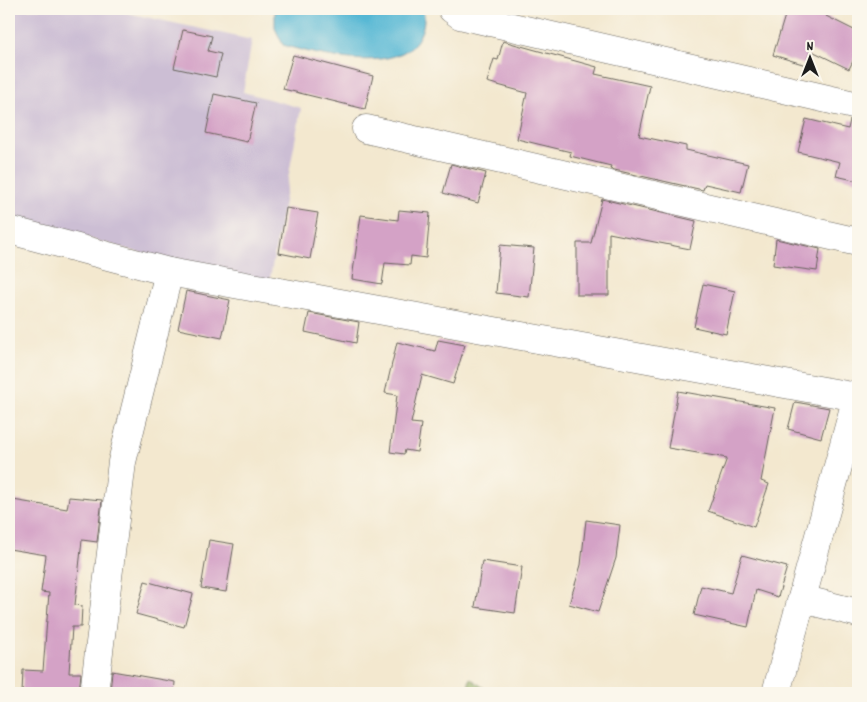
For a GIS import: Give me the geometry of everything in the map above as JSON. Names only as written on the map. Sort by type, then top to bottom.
[{"type":"street","points":[[452,9],[460,15],[858,106]]},
{"type":"street","points":[[366,128],[858,242]]},
{"type":"street","points":[[9,230],[169,272],[858,395],[776,693]]},
{"type":"street","points":[[94,693],[122,462],[169,272]]},
{"type":"street","points":[[802,599],[858,613]]},
{"type":"shaded area","points":[[9,9],[109,9],[252,40],[243,92],[301,108],[268,289],[9,216]]},
{"type":"green space","points":[[470,678],[491,693],[467,693]]},
{"type":"water","points":[[275,9],[423,9],[424,22],[420,35],[410,48],[396,56],[358,60],[316,54],[283,45],[275,28]]},
{"type":"building","points":[[787,9],[828,9],[826,16],[858,32],[858,51],[849,69],[810,50],[806,65],[773,55]]},
{"type":"building","points":[[183,30],[212,36],[208,51],[221,54],[216,77],[174,68]]},
{"type":"building","points":[[503,41],[597,67],[595,74],[650,86],[639,136],[686,146],[686,150],[748,164],[741,192],[705,184],[703,190],[610,169],[611,166],[570,156],[571,152],[517,139],[527,93],[487,82],[494,59],[498,60]]},
{"type":"building","points":[[293,55],[373,76],[365,109],[283,89]]},
{"type":"building","points":[[214,94],[256,103],[247,142],[206,133]]},
{"type":"building","points":[[806,119],[848,129],[850,120],[858,121],[858,181],[836,176],[840,162],[798,152]]},
{"type":"building","points":[[451,164],[486,173],[478,203],[443,193]]},
{"type":"building","points":[[602,199],[696,221],[690,249],[609,233],[609,295],[577,295],[577,243],[591,243]]},
{"type":"building","points":[[286,208],[318,213],[310,259],[279,253]]},
{"type":"building","points":[[399,210],[430,213],[426,258],[411,256],[410,265],[385,263],[382,284],[352,279],[361,215],[398,220]]},
{"type":"building","points":[[776,239],[820,249],[817,271],[773,265]]},
{"type":"building","points":[[500,245],[534,248],[529,297],[496,293]]},
{"type":"building","points":[[703,284],[735,291],[726,334],[694,327]]},
{"type":"building","points":[[186,291],[230,300],[222,338],[178,329]]},
{"type":"building","points":[[309,313],[359,322],[356,343],[305,332]]},
{"type":"building","points":[[438,340],[465,345],[453,384],[422,375],[411,423],[421,424],[417,452],[405,450],[404,454],[390,452],[397,395],[385,393],[397,342],[435,351]]},
{"type":"building","points":[[678,391],[775,408],[761,481],[769,484],[754,527],[708,511],[727,458],[668,448]]},
{"type":"building","points":[[795,402],[829,408],[821,438],[788,429]]},
{"type":"building","points":[[69,497],[102,500],[97,542],[82,540],[75,605],[82,606],[81,627],[72,627],[69,673],[81,673],[79,693],[22,693],[23,670],[43,671],[49,593],[41,592],[46,555],[9,549],[9,528],[13,500],[67,509]]},
{"type":"building","points":[[586,520],[620,525],[616,558],[598,612],[569,604],[581,565]]},
{"type":"building","points":[[209,540],[234,544],[226,592],[201,588]]},
{"type":"building","points":[[742,555],[787,567],[778,597],[756,590],[748,627],[694,615],[701,586],[731,593]]},
{"type":"building","points":[[482,561],[522,567],[515,613],[475,607]]},
{"type":"building","points":[[145,581],[193,594],[184,627],[136,614]]},
{"type":"building","points":[[112,671],[175,682],[174,693],[110,693]]}]
